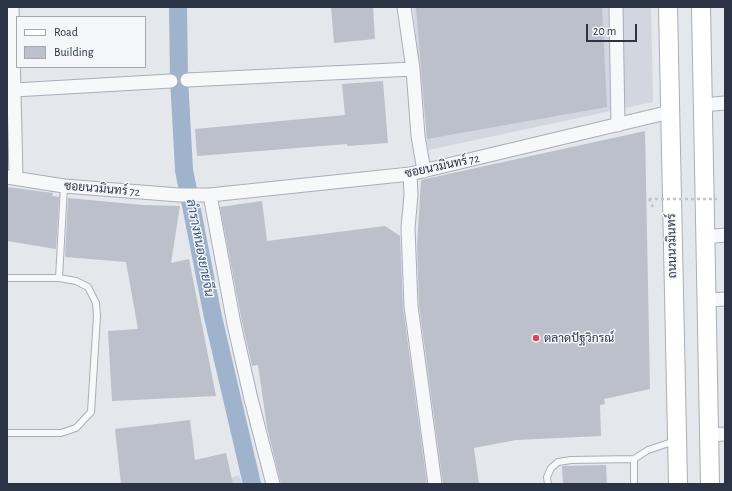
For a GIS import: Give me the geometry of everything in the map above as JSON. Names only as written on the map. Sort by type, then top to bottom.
[{"type":"main road","name":"ถนนนวมินทร์","points":[[668,7],[678,484]]},
{"type":"main road","points":[[701,7],[706,300],[717,435],[710,484]]},
{"type":"street","points":[[11,177],[14,90],[12,7]]},
{"type":"street","points":[[404,7],[413,69],[418,136],[424,171]]},
{"type":"street","points":[[616,7],[618,125]]},
{"type":"street","points":[[188,80],[413,69]]},
{"type":"street","points":[[14,90],[172,81]]},
{"type":"street","points":[[703,105],[725,103]]},
{"type":"street","name":"ซอยนวมินทร์ 72","points":[[11,177],[64,186],[179,196],[203,196],[410,174],[670,112]]},
{"type":"street","points":[[410,174],[411,195],[408,228],[411,306],[435,484]]},
{"type":"street","points":[[203,196],[251,399],[273,484]]},
{"type":"street","points":[[705,237],[725,235]]},
{"type":"street","points":[[706,300],[725,299]]},
{"type":"lane","points":[[59,278],[64,186]]},
{"type":"lane","points":[[7,278],[59,278],[76,281],[88,287],[96,303],[97,316],[91,412],[76,428],[61,433],[7,433]]},
{"type":"lane","points":[[548,484],[547,477],[551,468],[558,462],[571,460],[634,459],[638,458],[648,450],[677,440]]},
{"type":"lane","points":[[634,459],[634,484]]},
{"type":"path","points":[[649,199],[717,199]]},
{"type":"shaded area","points":[[413,7],[651,7],[653,102],[428,150]]},
{"type":"shaded area","points":[[239,475],[242,484],[215,484]]},
{"type":"building","points":[[331,7],[373,7],[375,39],[334,43]]},
{"type":"building","points":[[416,7],[602,7],[607,107],[427,139]]},
{"type":"building","points":[[383,81],[388,143],[347,146],[347,144],[197,156],[195,129],[345,115],[342,84]]},
{"type":"building","name":"ตลาดปัฐวิกรณ์","points":[[645,131],[650,389],[604,399],[605,404],[600,405],[601,436],[516,440],[474,448],[479,484],[443,484],[419,305],[417,245],[421,180]]},
{"type":"building","points":[[7,187],[53,193],[52,196],[59,197],[56,249],[7,241]]},
{"type":"building","points":[[68,198],[143,205],[180,206],[171,263],[189,259],[216,396],[112,401],[108,331],[138,329],[126,262],[65,257]]},
{"type":"building","points":[[262,201],[267,241],[385,226],[400,236],[403,307],[427,484],[281,484],[267,427],[258,365],[252,366],[242,322],[220,207]]},
{"type":"building","points":[[190,420],[195,460],[226,453],[233,484],[121,484],[115,429]]},
{"type":"building","points":[[606,465],[607,484],[563,484],[562,466]]},
{"type":"waterway","name":"ลำรางหนองยายจีน","points":[[178,7],[179,78],[184,170],[213,317],[252,484]]},
{"type":"place","name":"ตลาดปัฐวิกรณ์","points":[[536,338]]}]
